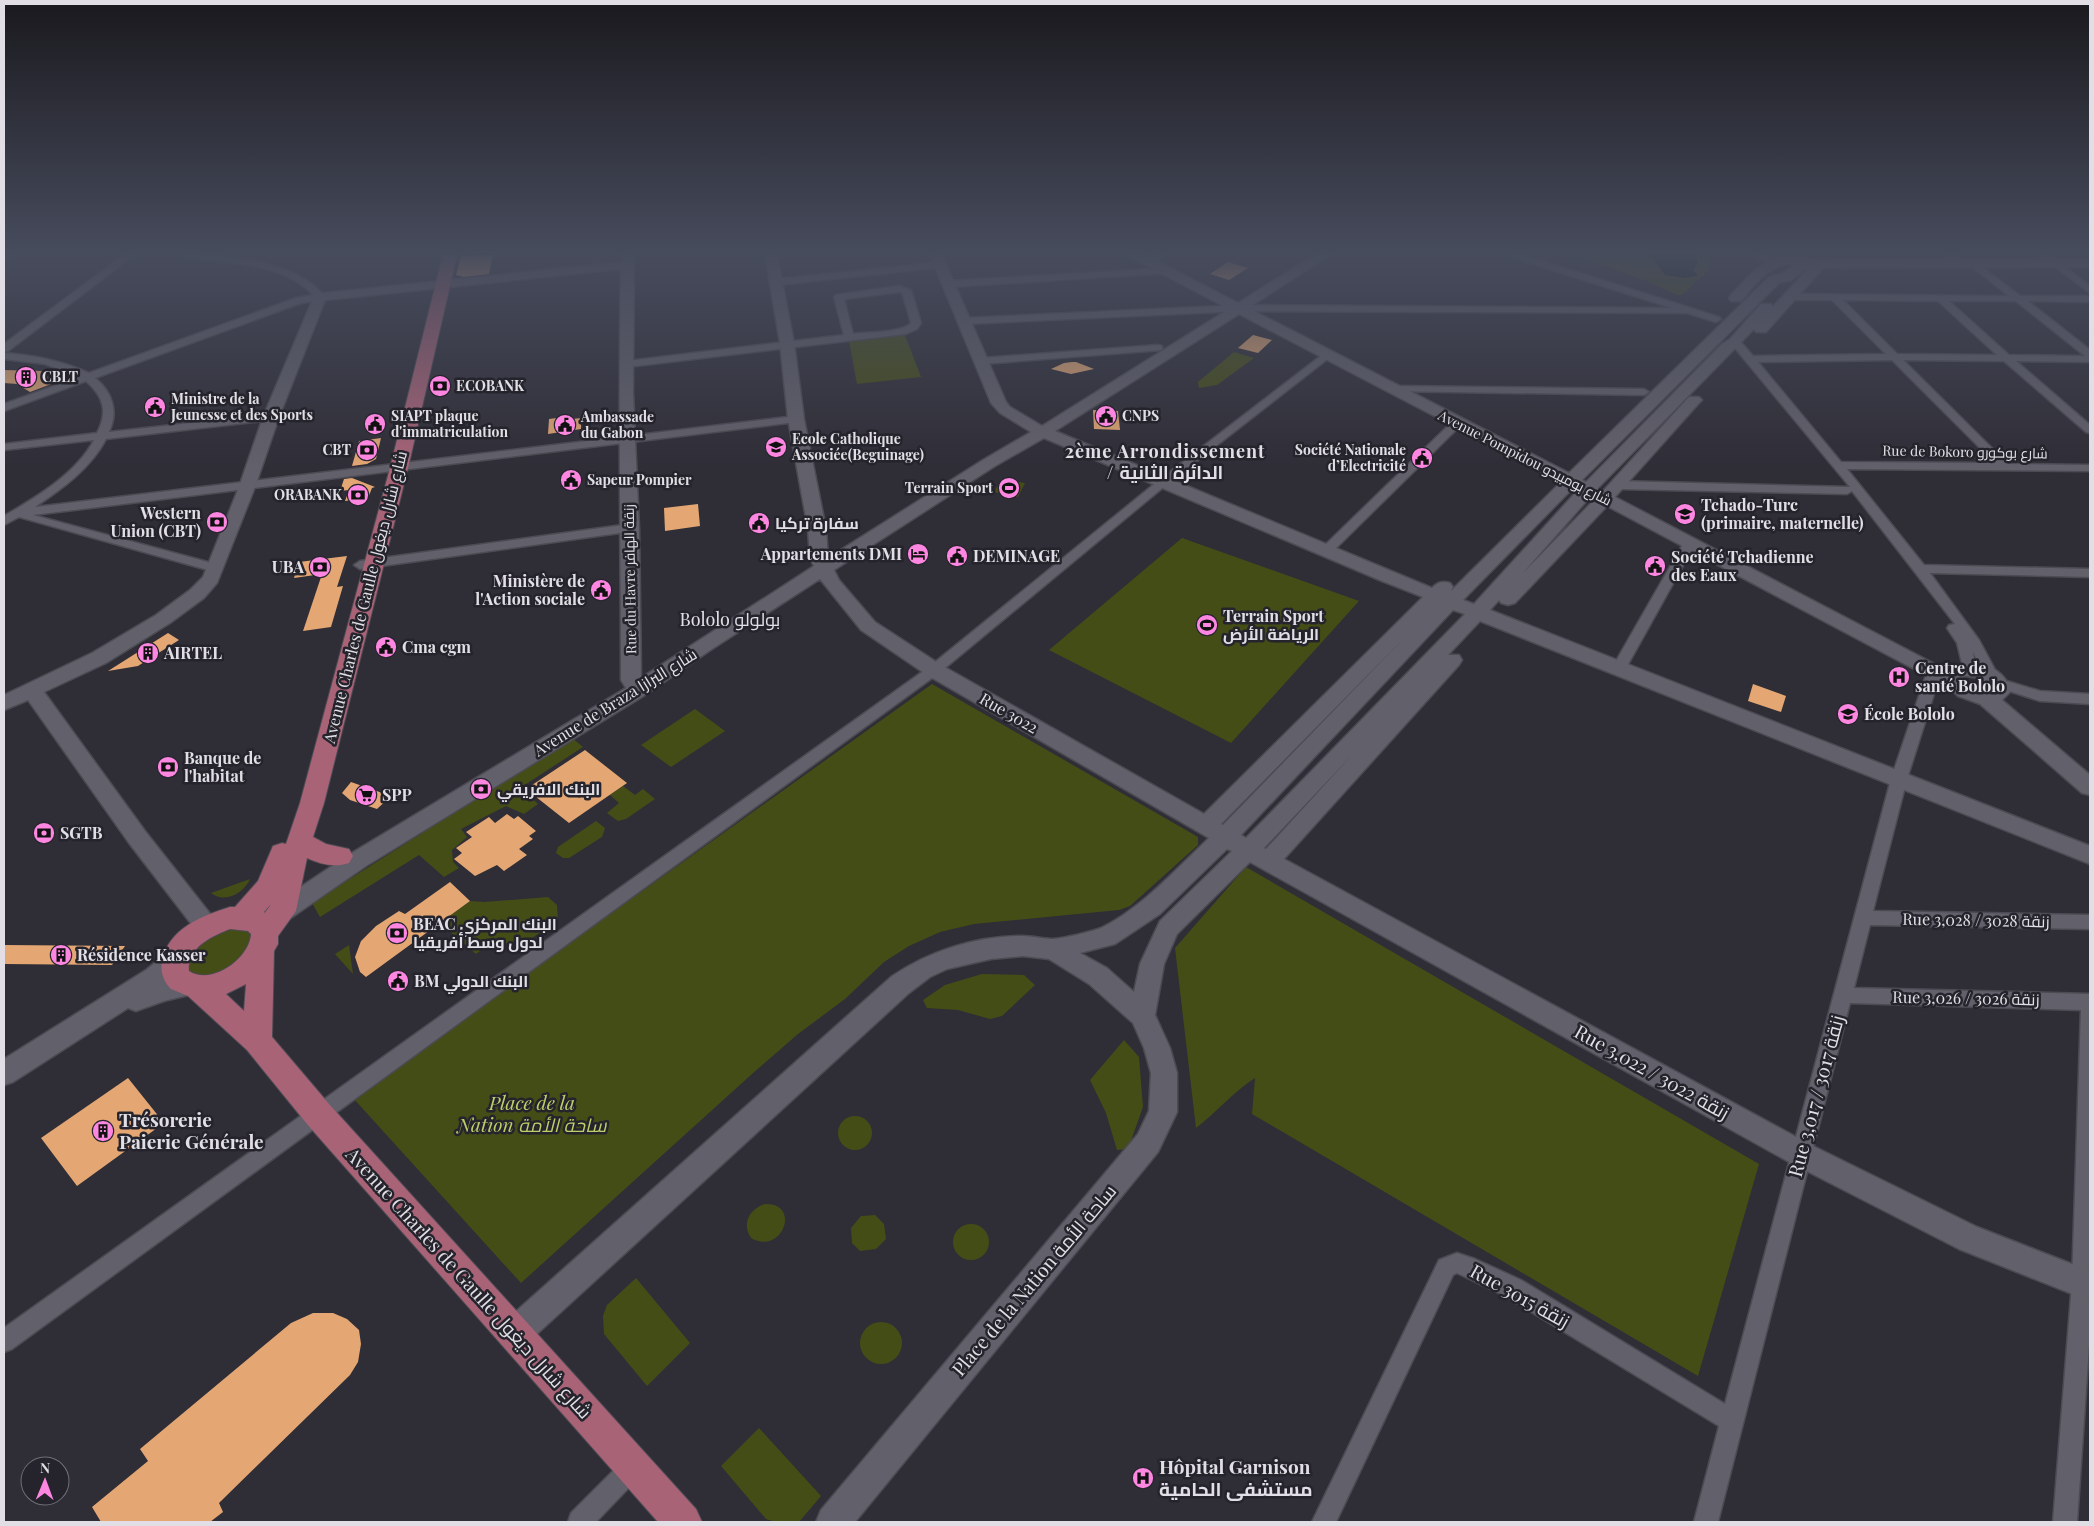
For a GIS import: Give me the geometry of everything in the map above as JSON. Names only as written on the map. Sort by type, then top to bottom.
[{"type":"main road","points":[[4,704],[99,658],[164,619],[197,594],[211,579],[247,487],[271,417],[308,326]]},
{"type":"main road","name":"Avenue Charles de Gaulle شارع شارل ديغول","points":[[264,921],[300,840],[427,326]]},
{"type":"main road","name":"Rue du Havre زنقة الهافر","points":[[627,326],[627,441],[635,685]]},
{"type":"main road","points":[[784,326],[796,419],[817,529],[821,564]]},
{"type":"main road","points":[[967,326],[999,404],[1004,410],[1037,429],[1162,483],[1444,599],[2090,855]]},
{"type":"main road","name":"Avenue de Braza شارع البرازا","points":[[264,921],[579,719],[702,646],[821,564],[989,463],[1158,348],[1199,326]]},
{"type":"main road","name":"Avenue de Braza شارع البرازا","points":[[1037,429],[1204,326]]},
{"type":"main road","name":"Avenue Pompidou شارع بومبيدو","points":[[1270,326],[1915,660]]},
{"type":"main road","points":[[1142,1015],[1152,964],[1168,928],[1258,855],[1484,615],[1581,486],[1644,392],[1709,326]]},
{"type":"main road","points":[[1581,486],[1731,326]]},
{"type":"main road","points":[[1581,486],[1738,350],[1756,326]]},
{"type":"main road","points":[[1581,486],[1618,485],[1738,350],[1762,326]]},
{"type":"main road","name":"Place de la Nation ساحة الأمة","points":[[516,1333],[900,985],[921,970],[942,960],[991,949],[1023,946],[1053,949],[1106,938],[1152,907],[1215,832],[1444,599],[1581,486]]},
{"type":"main road","name":"Avenue Charles de Gaulle شارع شارل ديغول","points":[[257,1042],[265,894],[272,882],[300,806],[367,564]]},
{"type":"main road","name":"Rue 3022","points":[[821,564],[831,582],[868,626],[934,670],[1215,832]]},
{"type":"main road","points":[[1915,660],[1934,672],[1960,674]]},
{"type":"main road","points":[[1915,660],[1960,674],[1968,692],[1994,687]]},
{"type":"main road","points":[[1994,687],[2090,769]]},
{"type":"main road","points":[[1994,687],[2090,787]]},
{"type":"main road","points":[[32,691],[137,837],[207,927]]},
{"type":"main road","name":"Avenue de Braza شارع البرازا","points":[[264,921],[304,879],[340,856],[579,719]]},
{"type":"main road","name":"Rue 3,022 / زنقة 3022","points":[[1215,832],[1800,1154],[1969,1239],[2086,1285]]},
{"type":"main road","points":[[300,840],[315,852],[324,855],[340,856]]},
{"type":"main road","points":[[4,1074],[90,1018],[155,978],[175,961],[186,942],[207,927],[218,922],[264,921],[252,964],[241,974],[212,986],[193,986],[153,994],[90,1018]]},
{"type":"main road","name":"Place de la Nation ساحة الأمة","points":[[834,1522],[1148,1143],[1163,1112],[1164,1073],[1157,1048],[1142,1015],[1098,976],[1053,949]]},
{"type":"main road","name":"Avenue Charles de Gaulle شارع شارل ديغول","points":[[175,961],[174,972],[179,980],[193,986],[257,1042],[318,1114],[516,1333],[683,1522]]},
{"type":"street","points":[[4,349],[35,326]]},
{"type":"street","points":[[4,408],[226,326]]},
{"type":"street","points":[[846,326],[849,337]]},
{"type":"street","points":[[627,364],[763,348],[787,343],[903,332],[914,326]]},
{"type":"street","points":[[1864,326],[2005,467]]},
{"type":"street","points":[[1971,326],[2090,430]]},
{"type":"street","points":[[2054,326],[2090,355]]},
{"type":"street","points":[[982,361],[1158,348]]},
{"type":"street","points":[[1738,350],[1895,357],[2090,359]]},
{"type":"street","points":[[1738,350],[1839,465],[1967,630],[1985,660],[1994,687],[2040,696],[2090,698]]},
{"type":"street","points":[[1738,350],[1906,569],[1955,629],[1964,643],[1960,674]]},
{"type":"street","points":[[4,1341],[934,670],[1162,483],[1326,355]]},
{"type":"street","points":[[4,356],[53,363],[88,376],[100,388],[108,404],[108,420],[102,436],[86,458],[70,475],[43,496],[4,521]]},
{"type":"street","points":[[1393,389],[1644,392]]},
{"type":"street","points":[[4,447],[271,417]]},
{"type":"street","points":[[16,514],[796,419]]},
{"type":"street","points":[[1326,551],[1457,423]]},
{"type":"street","name":"Rue de Bokoro شارع بوكورو","points":[[1839,465],[2090,468]]},
{"type":"street","points":[[1618,485],[1847,490]]},
{"type":"street","points":[[4,510],[215,568]]},
{"type":"street","points":[[367,564],[630,528]]},
{"type":"street","points":[[1619,668],[1689,544]]},
{"type":"street","points":[[1920,570],[2090,573]]},
{"type":"street","name":"Rue 3,017 / زنقة 3017","points":[[1706,1522],[1898,779],[1934,672]]},
{"type":"street","name":"Rue 3,028 / زنقة 3028","points":[[1862,918],[2090,922]]},
{"type":"street","name":"Rue 3,026 / زنقة 3026","points":[[1842,996],[2090,1002]]},
{"type":"street","points":[[2065,1522],[2086,1285],[2090,1002]]},
{"type":"street","name":"Rue 3015 زنقة","points":[[1324,1522],[1412,1341],[1433,1290],[1446,1267],[1456,1263],[1468,1266],[1513,1288],[1732,1421]]},
{"type":"street","points":[[580,1522],[633,1467]]},
{"type":"green space","points":[[905,335],[921,377],[857,384],[849,341]]},
{"type":"green space","points":[[1234,352],[1254,358],[1217,385],[1199,388],[1198,382]]},
{"type":"green space","name":"Terrain Sport","points":[[1002,479],[1025,483],[1018,497],[994,492]]},
{"type":"green space","name":"Terrain Sport الرياضة الأرض","points":[[1182,538],[1359,601],[1231,743],[1049,650]]},
{"type":"green space","name":"Place de la Nation ساحة الأمة","points":[[932,684],[1198,837],[1198,845],[1130,906],[1119,910],[974,924],[940,932],[909,946],[884,962],[845,999],[798,1034],[752,1074],[521,1283],[353,1098]]},
{"type":"green space","points":[[695,709],[725,731],[671,767],[641,745]]},
{"type":"green space","points":[[572,738],[583,747],[520,788],[538,804],[524,814],[506,806],[461,829],[467,837],[452,850],[453,862],[459,868],[444,877],[419,855],[320,917],[312,903]]},
{"type":"green space","points":[[623,786],[635,795],[643,789],[655,799],[626,819],[618,821],[607,813],[619,803],[610,795]]},
{"type":"green space","points":[[596,821],[605,828],[602,837],[569,858],[563,858],[556,853],[558,847]]},
{"type":"green space","points":[[1246,867],[1759,1164],[1698,1376],[1252,1114],[1255,1078],[1239,1089],[1196,1128],[1175,948]]},
{"type":"green space","points":[[250,879],[243,889],[228,897],[216,896],[211,893]]},
{"type":"green space","points":[[548,897],[557,905],[558,920],[515,950],[499,937],[476,954],[440,923],[470,901],[484,902]]},
{"type":"green space","points":[[245,925],[256,936],[237,970],[190,980],[182,958],[209,931]]},
{"type":"green space","points":[[349,945],[353,974],[335,954]]},
{"type":"green space","points":[[982,974],[1024,975],[1035,985],[1002,1016],[990,1019],[958,1010],[927,1008],[923,1000],[945,985]]},
{"type":"green space","points":[[1124,1040],[1139,1057],[1143,1107],[1128,1149],[1117,1150],[1106,1113],[1090,1080]]},
{"type":"green space","points":[[855,1116],[867,1121],[872,1133],[867,1145],[855,1150],[843,1145],[838,1133],[843,1121]]},
{"type":"green space","points":[[765,1204],[776,1206],[783,1211],[785,1219],[784,1227],[779,1235],[771,1240],[762,1242],[751,1238],[747,1222],[755,1209]]},
{"type":"green space","points":[[875,1215],[884,1224],[886,1239],[876,1249],[860,1251],[852,1243],[851,1228],[861,1216]]},
{"type":"green space","points":[[971,1224],[978,1225],[984,1229],[988,1235],[988,1249],[984,1255],[978,1259],[971,1260],[964,1259],[958,1255],[954,1249],[953,1242],[954,1235],[958,1229],[964,1225]]},
{"type":"green space","points":[[636,1278],[690,1343],[647,1386],[604,1334],[603,1316],[607,1305]]},
{"type":"green space","points":[[885,1322],[893,1325],[899,1331],[902,1343],[899,1355],[893,1361],[877,1364],[869,1361],[863,1355],[860,1339],[863,1331],[869,1325]]},
{"type":"green space","points":[[759,1428],[821,1496],[799,1522],[776,1522],[766,1519],[721,1466]]},
{"type":"building","points":[[1253,335],[1272,340],[1258,353],[1238,348]]},
{"type":"building","points":[[1076,362],[1094,369],[1071,374],[1051,369],[1064,363]]},
{"type":"building","name":"CBLT","points":[[4,370],[42,371],[54,383],[30,392],[17,384],[4,383]]},
{"type":"building","name":"CNPS","points":[[1093,410],[1118,411],[1120,430],[1094,429]]},
{"type":"building","name":"Ambassade du Gabon","points":[[564,417],[564,420],[581,418],[581,429],[548,434],[549,419]]},
{"type":"building","name":"CBT","points":[[381,438],[376,459],[367,464],[352,466],[359,441]]},
{"type":"building","name":"ORABANK","points":[[352,478],[375,487],[372,488],[368,498],[345,501],[349,490],[340,491],[344,479]]},
{"type":"building","points":[[698,504],[700,526],[665,531],[664,508]]},
{"type":"building","points":[[347,556],[337,587],[343,586],[331,627],[303,631],[322,574],[294,578],[299,562]]},
{"type":"building","name":"AIRTEL","points":[[168,633],[179,640],[138,666],[108,671]]},
{"type":"building","points":[[1753,684],[1786,696],[1781,712],[1748,701]]},
{"type":"building","points":[[585,750],[627,783],[569,823],[526,789]]},
{"type":"building","name":"SPP","points":[[351,782],[391,796],[377,809],[350,800],[342,793]]},
{"type":"building","name":"BEAC البنك المركزي لدول وسط أفريقيا","points":[[507,814],[514,819],[518,816],[536,831],[529,836],[533,839],[519,849],[527,855],[504,871],[497,865],[475,876],[454,859],[462,853],[456,848],[472,837],[466,832],[489,817],[495,823]]},
{"type":"building","name":"BEAC البنك المركزي لدول وسط أفريقيا","points":[[450,882],[470,901],[366,977],[360,972],[355,957],[361,941],[376,926],[399,911],[405,914]]},
{"type":"building","name":"Résidence Kasser","points":[[4,945],[125,946],[112,965],[4,964]]},
{"type":"building","name":"Trésorerie Paierie Générale","points":[[128,1078],[164,1123],[77,1186],[41,1138]]},
{"type":"building","points":[[313,1313],[333,1313],[347,1319],[359,1330],[361,1344],[358,1362],[350,1375],[219,1503],[223,1512],[210,1522],[101,1522],[92,1507],[148,1461],[140,1449],[291,1323]]},
{"type":"place","name":"CBLT","points":[[26,377]]},
{"type":"place","name":"ECOBANK","points":[[440,386]]},
{"type":"place","name":"Ministre de la Jeunesse et des Sports","points":[[155,407]]},
{"type":"place","name":"CNPS","points":[[1106,416]]},
{"type":"place","name":"SIAPT plaque d'immatriculation","points":[[375,424]]},
{"type":"place","name":"Ambassade du Gabon","points":[[565,425]]},
{"type":"place","name":"Ecole Catholique Associée(Beguinage)","points":[[776,447]]},
{"type":"place","name":"CBT","points":[[367,450]]},
{"type":"place","name":"Société Nationale d’Electricité","points":[[1422,458]]},
{"type":"place","name":"Sapeur Pompier","points":[[571,480]]},
{"type":"place","name":"Terrain Sport","points":[[1009,488]]},
{"type":"place","name":"ORABANK","points":[[358,495]]},
{"type":"place","name":"Tchado-Turc (primaire, maternelle)","points":[[1685,514]]},
{"type":"place","name":"Western Union (CBT)","points":[[217,522]]},
{"type":"place","name":"سفارة تركيا","points":[[759,523]]},
{"type":"place","name":"Appartements DMI","points":[[918,554]]},
{"type":"place","name":"DEMINAGE","points":[[957,556]]},
{"type":"place","name":"Société Tchadienne des Eaux","points":[[1655,566]]},
{"type":"place","name":"UBA","points":[[320,567]]},
{"type":"place","name":"Ministère de l'Action sociale","points":[[601,590]]},
{"type":"place","name":"Terrain Sport الرياضة الأرض","points":[[1207,625]]},
{"type":"place","name":"Cma cgm","points":[[386,647]]},
{"type":"place","name":"AIRTEL","points":[[148,653]]},
{"type":"place","name":"Centre de santé Bololo","points":[[1899,677]]},
{"type":"place","name":"École Bololo","points":[[1848,714]]},
{"type":"place","name":"Banque de l'habitat","points":[[168,767]]},
{"type":"place","name":"البنك الافريقي","points":[[481,789]]},
{"type":"place","name":"SPP","points":[[366,795]]},
{"type":"place","name":"SGTB","points":[[44,833]]},
{"type":"place","name":"BEAC البنك المركزي لدول وسط أفريقيا","points":[[397,933]]},
{"type":"place","name":"Résidence Kasser","points":[[61,955]]},
{"type":"place","name":"BM البنك الدولي","points":[[398,981]]},
{"type":"place","name":"Trésorerie Paierie Générale","points":[[103,1131]]},
{"type":"place","name":"Hôpital Garnison مستشفى الحامية","points":[[1143,1478]]},
{"type":"district","name":"2ème Arrondissement / الدائرة الثانية","points":[[1165,462]]},
{"type":"district","name":"Bololo بولولو","points":[[730,620]]}]
